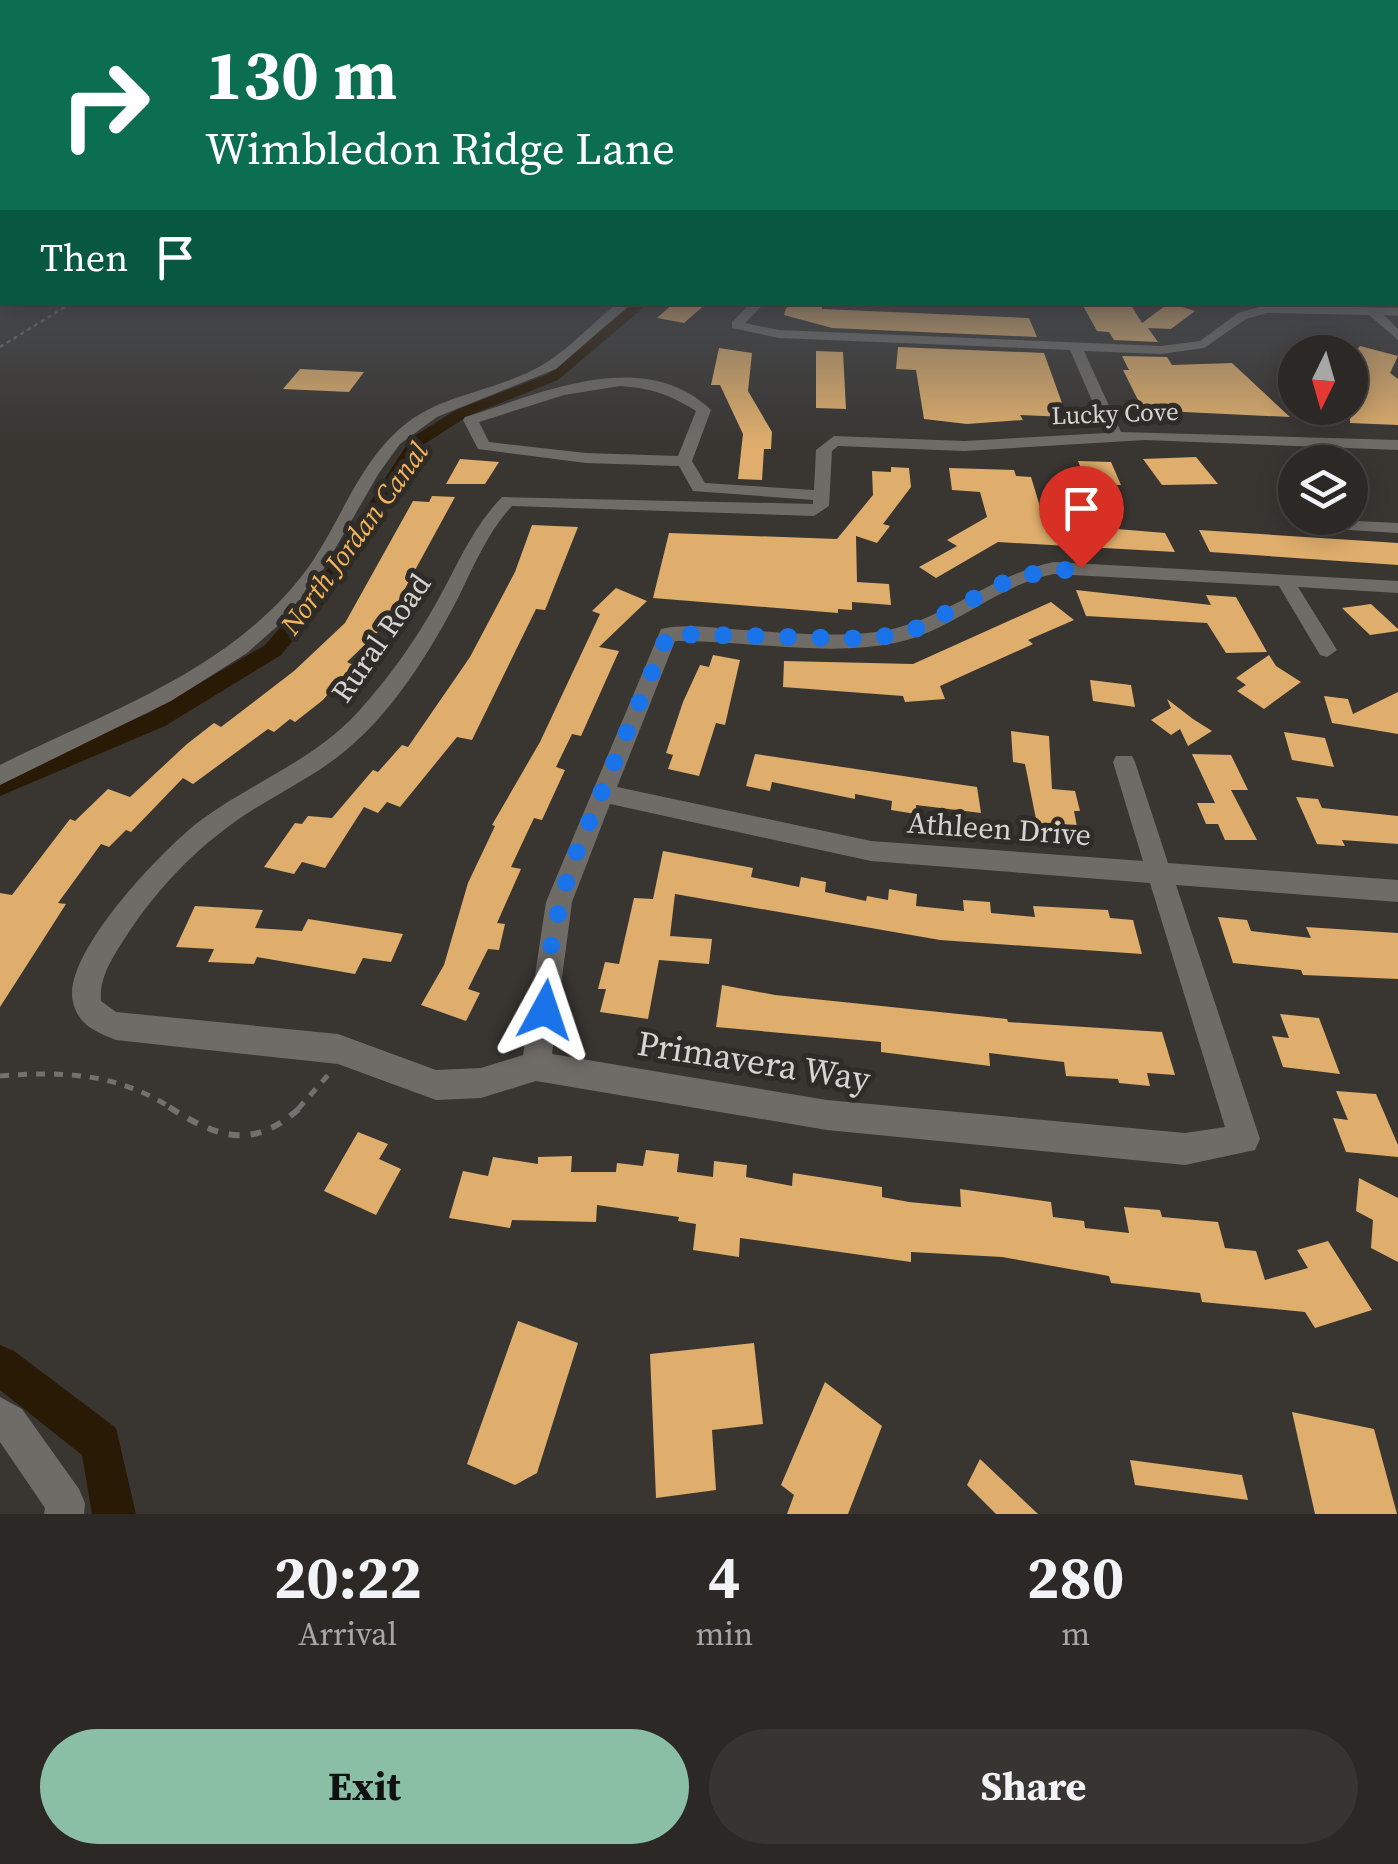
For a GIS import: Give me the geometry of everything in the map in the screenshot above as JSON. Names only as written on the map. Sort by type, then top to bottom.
[{"type":"street","points":[[0,776],[69,738],[178,692],[261,632],[307,582],[394,442],[446,404],[551,366],[622,305]]},
{"type":"street","points":[[757,305],[736,326],[779,334],[1187,348],[1214,339],[1260,306],[1398,312]]},
{"type":"street","points":[[1372,311],[1398,336]]},
{"type":"street","points":[[1075,346],[1116,435]]},
{"type":"street","points":[[684,461],[586,458],[483,446],[470,420],[614,379],[651,382],[681,390],[704,410],[684,461],[698,488],[818,504]]},
{"type":"street","name":"Lucky Cove","points":[[818,504],[821,460],[834,441],[964,446],[1116,435],[1398,445]]},
{"type":"street","name":"Rural Road","points":[[87,1010],[84,992],[90,975],[138,895],[206,829],[324,756],[364,720],[440,614],[490,518],[508,501],[818,504]]},
{"type":"street","points":[[1368,526],[1398,528]]},
{"type":"street","points":[[536,1066],[559,902],[668,634],[844,639],[899,635],[1017,576],[1054,568],[1398,587]]},
{"type":"street","points":[[1285,580],[1326,650]]},
{"type":"street","points":[[1124,762],[1158,873]]},
{"type":"street","name":"Athleen Drive","points":[[601,793],[871,850],[1398,892]]},
{"type":"street","name":"Primavera Way","points":[[87,1010],[98,1021],[116,1026],[338,1048],[436,1084],[481,1083],[536,1066],[828,1115],[1185,1149],[1244,1139],[1158,873]]},
{"type":"street","points":[[0,1416],[9,1422],[65,1502],[64,1514]]},
{"type":"path","points":[[0,347],[68,305]]},
{"type":"path","points":[[0,1076],[79,1070],[138,1088],[194,1122],[226,1135],[260,1137],[280,1128],[302,1108],[329,1074]]},
{"type":"building","points":[[672,305],[705,305],[684,323],[657,318]]},
{"type":"building","points":[[822,305],[822,309],[1029,318],[1037,337],[832,328],[784,315],[786,308]]},
{"type":"building","points":[[1083,305],[1131,305],[1142,323],[1166,305],[1195,311],[1171,329],[1148,328],[1158,342],[1114,340],[1109,332],[1097,331]]},
{"type":"building","points":[[898,347],[1044,353],[1067,417],[1020,415],[1023,420],[967,424],[924,419],[916,370],[896,369]]},
{"type":"building","points":[[719,348],[752,353],[748,391],[772,432],[771,449],[764,449],[762,480],[738,479],[743,434],[720,385],[711,385]]},
{"type":"building","points":[[1368,348],[1398,356],[1390,373],[1398,379],[1398,425],[1368,424]]},
{"type":"building","points":[[816,351],[843,352],[846,409],[816,408]]},
{"type":"building","points":[[1122,356],[1167,357],[1172,365],[1232,363],[1278,406],[1278,416],[1143,410],[1123,370],[1129,370]]},
{"type":"building","points":[[300,369],[364,372],[349,392],[283,389]]},
{"type":"building","points":[[1196,457],[1218,484],[1162,485],[1143,459]]},
{"type":"building","points":[[460,459],[499,462],[485,484],[446,484]]},
{"type":"building","points":[[1078,461],[1111,462],[1121,485],[1087,484]]},
{"type":"building","points":[[891,467],[909,468],[911,487],[883,524],[890,526],[877,543],[856,536],[857,582],[889,584],[891,605],[852,602],[852,610],[838,609],[838,613],[653,598],[669,533],[837,539],[873,495],[872,471],[891,472]]},
{"type":"building","points":[[949,468],[1014,470],[1016,476],[1031,477],[1045,523],[1165,533],[1175,552],[998,542],[936,578],[919,567],[957,546],[947,540],[987,517],[980,492],[952,490]]},
{"type":"building","points":[[432,496],[455,497],[385,625],[347,662],[353,665],[323,700],[295,722],[290,719],[274,732],[268,729],[193,784],[183,778],[131,832],[126,830],[109,847],[101,844],[58,903],[66,904],[0,1007],[0,893],[12,895],[70,819],[75,821],[108,789],[130,797],[214,723],[221,727],[294,671],[345,623],[413,501],[429,502]]},
{"type":"building","points":[[532,525],[578,527],[545,610],[536,609],[472,740],[457,737],[400,807],[387,802],[378,813],[364,807],[325,868],[302,862],[294,874],[264,867],[295,823],[302,824],[308,816],[332,818],[373,770],[378,772],[402,745],[408,747],[470,657],[515,572]]},
{"type":"building","points":[[1199,530],[1398,543],[1398,565],[1210,552]]},
{"type":"building","points":[[616,588],[647,601],[599,647],[619,651],[581,736],[572,734],[556,767],[565,770],[542,820],[534,818],[511,867],[521,869],[497,923],[505,924],[499,950],[488,949],[468,989],[480,993],[466,1021],[421,1005],[444,965],[468,883],[495,826],[492,825],[540,742],[600,614],[592,611]]},
{"type":"building","points":[[1076,590],[1211,605],[1206,595],[1236,597],[1267,652],[1226,653],[1207,623],[1086,616]]},
{"type":"building","points":[[1051,602],[1074,620],[1028,640],[1033,644],[940,686],[945,699],[905,702],[903,696],[783,687],[784,661],[913,664]]},
{"type":"building","points":[[1371,604],[1398,631],[1370,635],[1342,608]]},
{"type":"building","points":[[713,655],[740,660],[725,725],[716,723],[699,776],[668,769],[673,755],[666,753],[683,702],[700,665],[709,667]]},
{"type":"building","points":[[1269,655],[1276,666],[1301,682],[1264,709],[1237,691],[1246,685],[1236,678]]},
{"type":"building","points":[[1090,680],[1131,685],[1135,707],[1093,701]]},
{"type":"building","points":[[1398,692],[1398,734],[1332,723],[1324,696],[1348,699],[1353,714]]},
{"type":"building","points":[[1167,699],[1212,731],[1188,746],[1180,729],[1171,735],[1151,720],[1171,708]]},
{"type":"building","points":[[1011,731],[1049,736],[1052,789],[1075,791],[1080,811],[1074,811],[1077,827],[1037,824],[1025,764],[1013,762]]},
{"type":"building","points":[[1284,732],[1325,738],[1334,767],[1292,760]]},
{"type":"building","points":[[755,754],[977,787],[981,813],[916,805],[916,814],[891,810],[892,801],[855,794],[855,799],[772,782],[770,791],[746,786]]},
{"type":"building","points":[[1192,754],[1231,755],[1248,790],[1231,790],[1257,840],[1225,840],[1218,824],[1206,824],[1197,803],[1215,803]]},
{"type":"building","points":[[1296,797],[1318,799],[1322,808],[1398,816],[1398,844],[1342,840],[1345,846],[1317,844]]},
{"type":"building","points":[[663,851],[753,868],[751,877],[799,887],[801,877],[826,882],[825,892],[866,901],[867,896],[888,900],[889,889],[917,894],[916,906],[964,911],[963,900],[990,902],[991,913],[1035,917],[1033,906],[1108,910],[1110,918],[1133,920],[1142,954],[940,940],[675,894],[670,936],[712,939],[709,964],[659,960],[648,1019],[600,1012],[606,989],[598,989],[605,962],[619,964],[634,898],[653,899]]},
{"type":"building","points":[[195,906],[263,910],[255,928],[302,931],[308,919],[403,934],[391,962],[363,958],[355,974],[257,957],[254,964],[208,962],[214,949],[176,947]]},
{"type":"building","points":[[1218,917],[1247,920],[1251,931],[1311,938],[1306,927],[1398,933],[1398,979],[1303,975],[1301,970],[1233,963]]},
{"type":"building","points":[[722,985],[775,995],[1008,1022],[1162,1032],[1175,1075],[1147,1073],[1150,1086],[1119,1083],[1118,1079],[1066,1076],[1064,1062],[989,1053],[990,1066],[881,1052],[881,1042],[716,1027]]},
{"type":"building","points":[[1280,1014],[1319,1018],[1340,1074],[1283,1067],[1272,1036],[1289,1038]]},
{"type":"building","points":[[1336,1091],[1376,1094],[1398,1145],[1398,1157],[1346,1152],[1333,1118],[1348,1120]]},
{"type":"building","points":[[358,1132],[388,1144],[379,1159],[401,1169],[376,1215],[324,1191]]},
{"type":"building","points":[[646,1150],[679,1154],[677,1172],[713,1177],[714,1161],[747,1165],[746,1177],[792,1186],[793,1173],[882,1187],[882,1197],[909,1202],[961,1207],[960,1189],[1051,1202],[1053,1217],[1084,1221],[1085,1228],[1129,1233],[1124,1207],[1160,1210],[1162,1217],[1218,1222],[1225,1248],[1256,1251],[1265,1280],[1308,1268],[1297,1250],[1328,1241],[1372,1310],[1315,1328],[1305,1312],[1202,1302],[1200,1293],[1111,1283],[1109,1276],[1002,1257],[911,1252],[911,1262],[740,1238],[739,1257],[693,1250],[696,1224],[678,1221],[679,1217],[597,1205],[596,1222],[512,1220],[510,1228],[449,1218],[463,1171],[488,1176],[493,1157],[538,1164],[538,1157],[572,1156],[571,1172],[616,1172],[617,1163],[643,1166]]},
{"type":"building","points":[[1359,1178],[1398,1198],[1398,1262],[1371,1248],[1373,1220],[1356,1211]]},
{"type":"building","points":[[518,1321],[578,1343],[537,1473],[515,1485],[467,1464]]},
{"type":"building","points":[[754,1343],[763,1424],[712,1430],[716,1490],[656,1498],[650,1354]]},
{"type":"building","points":[[825,1382],[882,1426],[848,1514],[787,1514],[794,1495],[781,1485]]},
{"type":"building","points":[[1292,1412],[1374,1429],[1397,1514],[1315,1514]]},
{"type":"building","points":[[980,1459],[1038,1514],[996,1514],[967,1485]]},
{"type":"building","points":[[1130,1460],[1242,1475],[1248,1500],[1135,1485]]},
{"type":"waterway","name":"North Jordan Canal","points":[[0,786],[156,720],[273,650],[324,590],[417,442],[462,413],[553,377],[640,305]]},
{"type":"waterway","name":"North Jordan Canal","points":[[0,1365],[101,1443],[114,1514]]},
{"type":"route","points":[[545,1010],[552,937],[570,868],[668,634],[711,632],[874,639],[918,628],[1034,570],[1081,568]]}]
